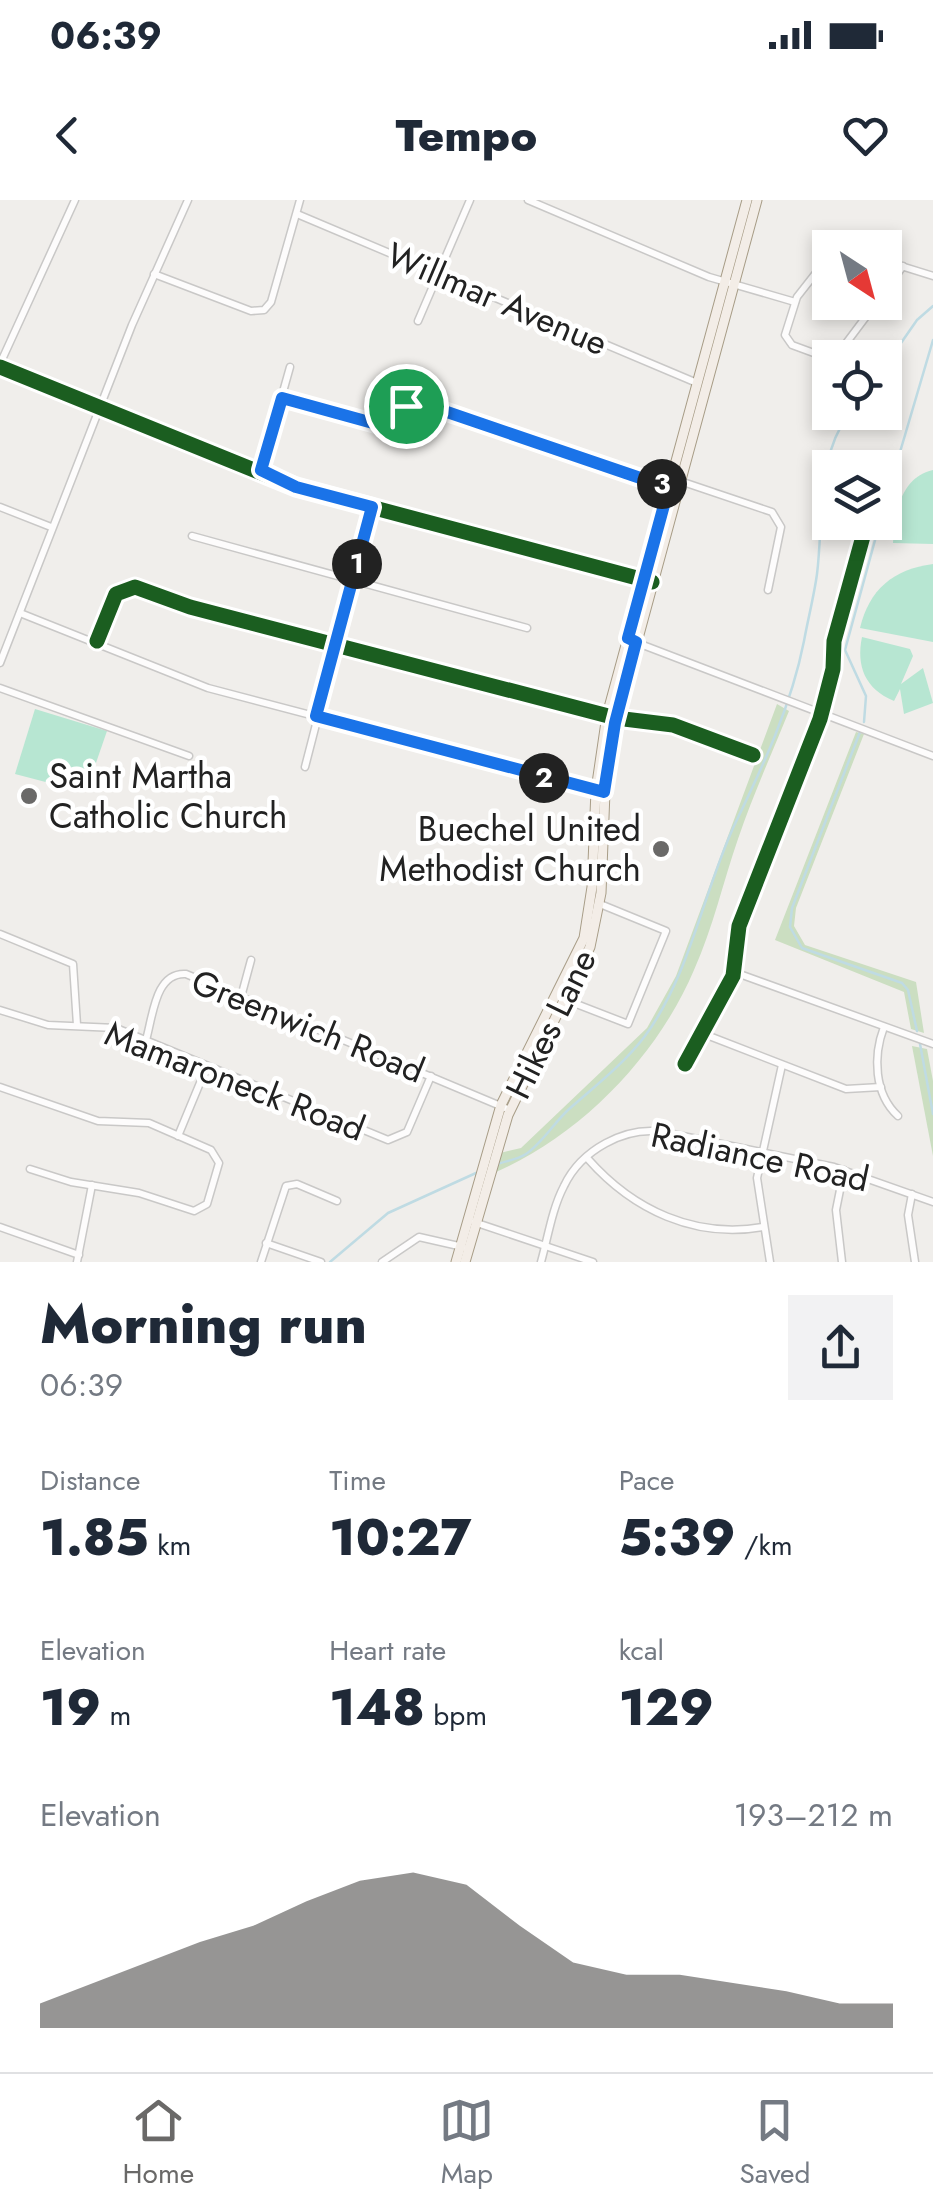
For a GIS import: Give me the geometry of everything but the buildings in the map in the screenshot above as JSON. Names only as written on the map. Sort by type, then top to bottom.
[{"type":"main road","name":"Hikes Lane","points":[[486,1173],[484,1161],[506,1108],[584,938],[612,717],[729,284],[747,200]]},
{"type":"main road","name":"Hikes Lane","points":[[674,483],[697,383],[757,200]]},
{"type":"main road","name":"Hikes Lane","points":[[456,1262],[495,1156],[506,1108],[585,964],[600,904],[600,791]]},
{"type":"main road","name":"Hikes Lane","points":[[464,1248],[466,1262]]},
{"type":"street","points":[[75,200],[0,365],[296,487],[647,581]]},
{"type":"street","points":[[0,662],[154,274],[188,200]]},
{"type":"street","points":[[154,274],[251,312],[264,310],[271,302],[300,200]]},
{"type":"street","points":[[418,321],[470,200]]},
{"type":"street","points":[[528,200],[729,284],[795,302]]},
{"type":"street","name":"Willmar Avenue","points":[[296,214],[697,383]]},
{"type":"street","points":[[903,266],[933,276]]},
{"type":"street","points":[[812,279],[795,302],[787,340],[812,350]]},
{"type":"street","points":[[846,340],[863,320]]},
{"type":"street","points":[[261,470],[290,366]]},
{"type":"street","points":[[282,398],[391,428],[400,424],[412,400],[655,483],[674,483],[779,517],[782,526],[768,590]]},
{"type":"street","points":[[0,507],[52,527]]},
{"type":"street","points":[[305,767],[372,507]]},
{"type":"street","points":[[192,536],[527,628]]},
{"type":"street","points":[[686,1064],[734,972],[738,926],[822,713],[833,668],[832,650],[862,540]]},
{"type":"street","points":[[98,641],[116,594],[131,586],[190,607],[612,717],[674,725],[753,755]]},
{"type":"street","points":[[20,612],[201,685],[600,791]]},
{"type":"street","points":[[632,640],[933,756]]},
{"type":"street","points":[[0,688],[189,756]]},
{"type":"street","points":[[566,1000],[628,1024],[666,931],[600,904]]},
{"type":"street","points":[[0,934],[73,964],[78,1025]]},
{"type":"street","points":[[241,997],[251,960]]},
{"type":"street","points":[[734,972],[933,1044]]},
{"type":"street","name":"Greenwich Road","points":[[146,1040],[162,985],[173,975],[186,974],[506,1108]]},
{"type":"street","name":"Mamaroneck Road","points":[[0,1010],[48,1025],[108,1026],[392,1140],[408,1132],[432,1076]]},
{"type":"street","points":[[884,1027],[876,1058],[880,1087],[898,1116]]},
{"type":"street","points":[[704,1034],[846,1088],[880,1087]]},
{"type":"street","points":[[770,1262],[757,1184],[782,1065]]},
{"type":"street","points":[[178,1136],[207,1066]]},
{"type":"street","points":[[0,1086],[98,1121],[140,1121],[212,1150],[218,1158],[209,1200],[202,1209],[190,1211],[139,1193],[30,1169]]},
{"type":"street","name":"Radiance Road","points":[[541,1262],[562,1188],[611,1140],[644,1130],[844,1170],[933,1202]]},
{"type":"street","points":[[588,1159],[624,1195],[689,1224],[725,1232],[764,1227]]},
{"type":"street","points":[[842,1262],[836,1219],[844,1170]]},
{"type":"street","points":[[261,1262],[286,1186],[297,1184],[336,1201]]},
{"type":"street","points":[[0,1227],[78,1259],[92,1185]]},
{"type":"street","points":[[912,1194],[908,1220],[916,1262]]},
{"type":"street","points":[[472,1221],[593,1262]]},
{"type":"street","points":[[382,1262],[419,1237],[464,1248]]},
{"type":"street","points":[[266,1243],[321,1262]]},
{"type":"green space","points":[[933,470],[933,544],[893,543],[902,540],[902,496],[922,474]]},
{"type":"green space","points":[[933,564],[933,642],[860,628],[870,603],[885,584],[906,571]]},
{"type":"green space","points":[[862,637],[910,649],[913,656],[901,684],[923,668],[933,703],[904,714],[900,689],[894,701],[876,690],[862,667]]},
{"type":"green space","points":[[777,704],[789,711],[744,823],[701,954],[678,1002],[637,1063],[612,1090],[556,1138],[494,1173],[500,1153],[521,1148],[647,1028],[676,976]]},
{"type":"green space","points":[[35,709],[107,731],[88,786],[80,791],[15,774]]},
{"type":"green space","points":[[856,732],[864,734],[796,908],[794,926],[805,945],[916,982],[924,1033],[911,1029],[904,992],[775,940]]},
{"type":"green space","points":[[912,1046],[927,1049],[933,1081],[933,1156]]},
{"type":"waterway","points":[[902,342],[933,306]]},
{"type":"waterway","points":[[901,450],[933,340]]},
{"type":"waterway","points":[[498,1164],[532,1149],[627,1056],[645,1036],[674,987],[723,852],[792,689],[816,582],[826,469],[839,430]]},
{"type":"waterway","points":[[864,722],[866,696],[845,650],[875,540]]},
{"type":"waterway","points":[[860,732],[792,908],[790,927],[802,948],[902,983],[908,990],[917,1031]]},
{"type":"waterway","points":[[920,1044],[933,1114]]},
{"type":"waterway","points":[[330,1262],[388,1213],[476,1173]]},
{"type":"cycle path","points":[[0,367],[296,487],[652,582]]},
{"type":"cycle path","points":[[685,1064],[733,976],[739,926],[820,719],[833,669],[834,641],[862,540]]},
{"type":"cycle path","points":[[97,641],[116,594],[135,587],[190,607],[616,718],[673,725],[753,755]]},
{"type":"place","name":"Saint Martha Catholic Church","points":[[29,796]]},
{"type":"place","name":"Buechel United Methodist Church","points":[[661,849]]},
{"type":"route","points":[[282,398],[391,428],[401,422],[406,406],[417,401],[655,483],[670,483],[628,638],[636,642],[610,745],[604,792],[316,716],[372,507],[296,487],[261,470],[276,416],[282,398]]}]
